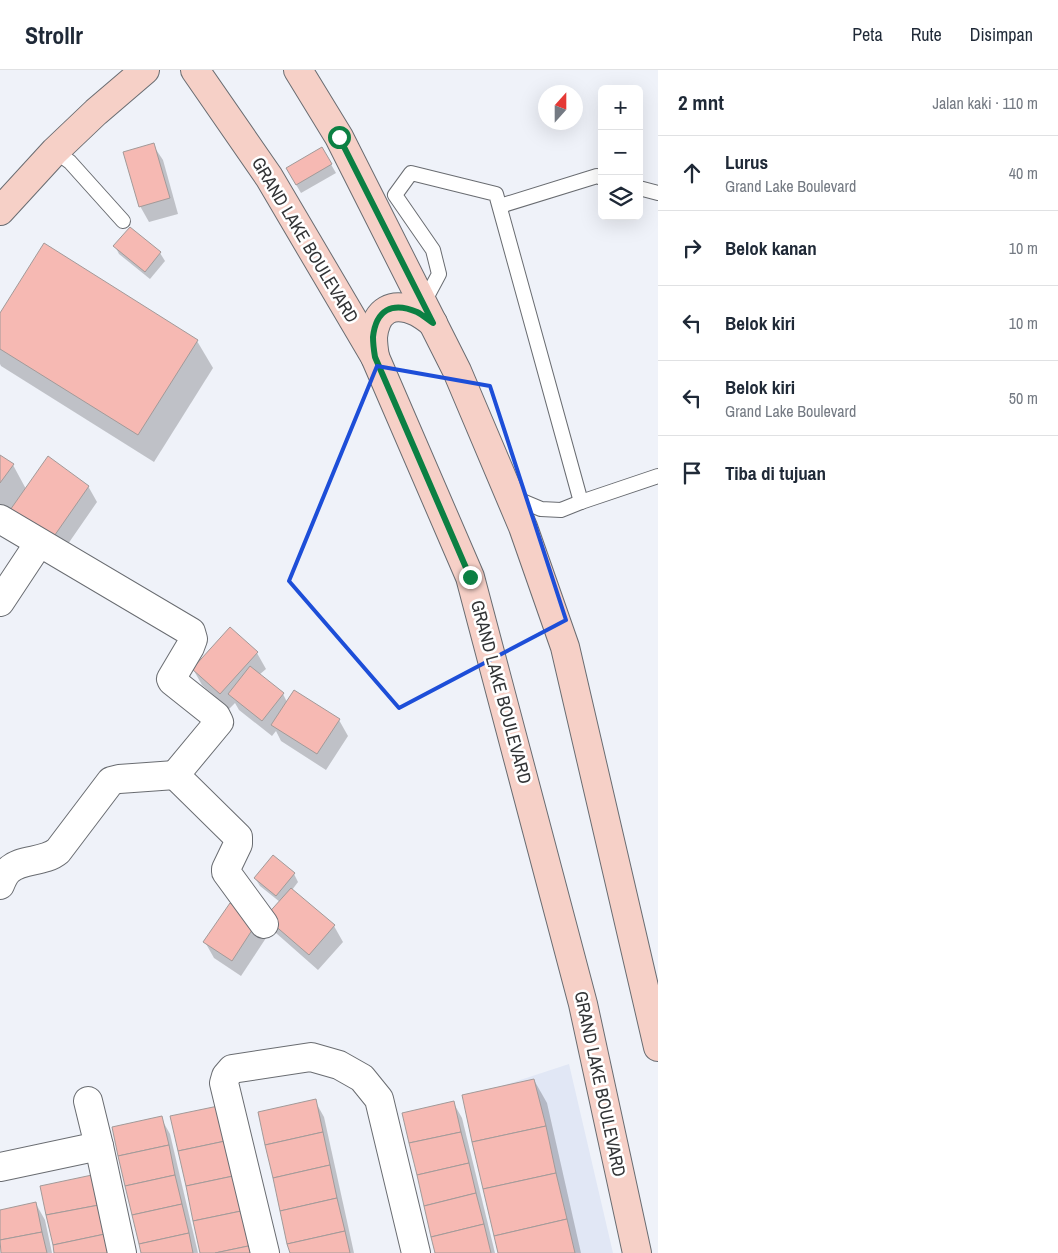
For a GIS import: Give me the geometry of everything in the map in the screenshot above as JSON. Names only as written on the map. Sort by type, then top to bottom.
[{"type":"street","points":[[0,211],[55,151],[96,112],[145,70]]},
{"type":"street","name":"GRAND LAKE BOULEVARD","points":[[195,70],[269,177],[375,357],[470,577],[584,1004],[637,1253]]},
{"type":"street","points":[[298,70],[339,137],[457,371],[523,527],[565,647],[658,1047]]},
{"type":"street","points":[[375,357],[373,338],[379,317],[386,310],[399,307],[428,313]]},
{"type":"street","points":[[0,519],[191,632],[193,639],[171,679],[216,716],[219,722],[175,775],[119,778],[111,781],[58,851],[50,857],[14,867],[8,871],[0,885]]},
{"type":"street","points":[[0,602],[39,543]]},
{"type":"street","points":[[175,775],[238,837],[238,844],[226,872],[264,924]]},
{"type":"street","points":[[265,1253],[224,1084],[226,1076],[232,1069],[311,1056],[339,1065],[362,1078],[379,1099],[416,1253]]},
{"type":"street","points":[[88,1101],[122,1253]]},
{"type":"street","points":[[0,1167],[99,1146]]},
{"type":"lane","points":[[55,151],[70,162],[123,221]]},
{"type":"lane","points":[[428,313],[439,274],[433,250],[395,195],[411,173],[496,194],[582,502]]},
{"type":"lane","points":[[500,206],[598,176]]},
{"type":"lane","points":[[643,189],[658,193]]},
{"type":"lane","points":[[510,495],[541,509],[561,510],[658,476]]},
{"type":"highlighted area","points":[[377,366],[490,386],[566,620],[399,708],[289,581]]},
{"type":"shaded area","points":[[569,1064],[613,1253],[509,1253],[474,1095]]},
{"type":"building","points":[[154,143],[170,198],[139,207],[123,152]]},
{"type":"building","points":[[322,147],[332,164],[296,185],[286,168]]},
{"type":"building","points":[[130,227],[161,252],[145,272],[113,246]]},
{"type":"building","points":[[44,243],[198,340],[138,435],[0,349],[0,313]]},
{"type":"building","points":[[0,455],[14,464],[0,483]]},
{"type":"building","points":[[48,456],[89,486],[50,542],[8,513]]},
{"type":"building","points":[[230,627],[258,652],[220,694],[192,669]]},
{"type":"building","points":[[250,666],[284,693],[262,721],[228,694]]},
{"type":"building","points":[[294,690],[340,719],[317,754],[271,725]]},
{"type":"building","points":[[273,855],[295,873],[276,896],[254,878]]},
{"type":"building","points":[[291,888],[335,925],[309,955],[265,917]]},
{"type":"building","points":[[230,903],[258,921],[232,961],[203,942]]},
{"type":"building","points":[[534,1079],[546,1126],[472,1142],[462,1095]]},
{"type":"building","points":[[316,1099],[323,1132],[265,1145],[258,1112]]},
{"type":"building","points":[[454,1101],[461,1132],[409,1143],[402,1113]]},
{"type":"building","points":[[223,1105],[230,1140],[178,1151],[170,1116]]},
{"type":"building","points":[[162,1116],[169,1145],[118,1156],[112,1127]]},
{"type":"building","points":[[546,1126],[556,1173],[483,1189],[472,1142]]},
{"type":"building","points":[[323,1132],[330,1165],[273,1178],[265,1145]]},
{"type":"building","points":[[461,1132],[469,1163],[417,1175],[409,1143]]},
{"type":"building","points":[[230,1140],[238,1175],[186,1186],[178,1151]]},
{"type":"building","points":[[169,1145],[175,1175],[125,1186],[118,1156]]},
{"type":"building","points":[[469,1163],[476,1193],[424,1206],[417,1175]]},
{"type":"building","points":[[330,1165],[337,1198],[280,1211],[273,1178]]},
{"type":"building","points":[[556,1173],[567,1219],[494,1236],[483,1189]]},
{"type":"building","points":[[92,1175],[99,1205],[46,1215],[40,1186]]},
{"type":"building","points":[[175,1175],[182,1204],[132,1215],[125,1186]]},
{"type":"building","points":[[238,1175],[246,1210],[193,1221],[186,1186]]},
{"type":"building","points":[[476,1193],[484,1224],[431,1237],[424,1206]]},
{"type":"building","points":[[337,1198],[345,1231],[287,1244],[280,1211]]},
{"type":"building","points":[[36,1202],[42,1232],[0,1240],[0,1210]]},
{"type":"building","points":[[182,1204],[189,1233],[139,1244],[132,1215]]},
{"type":"building","points":[[99,1205],[105,1234],[53,1245],[46,1215]]},
{"type":"building","points":[[246,1210],[253,1245],[215,1253],[200,1253],[193,1221]]},
{"type":"building","points":[[567,1219],[575,1253],[498,1253],[494,1236]]},
{"type":"building","points":[[484,1224],[491,1253],[435,1253],[431,1237]]},
{"type":"building","points":[[345,1231],[350,1253],[290,1253],[287,1244]]},
{"type":"building","points":[[42,1232],[47,1253],[1,1253],[0,1240]]},
{"type":"building","points":[[189,1233],[193,1253],[141,1253],[139,1244]]},
{"type":"building","points":[[105,1234],[109,1253],[54,1253],[53,1245]]},
{"type":"building","points":[[253,1245],[255,1253],[215,1253]]},
{"type":"route","points":[[339,137],[433,323],[417,312],[399,307],[386,310],[379,317],[373,338],[375,357],[470,577]]}]
